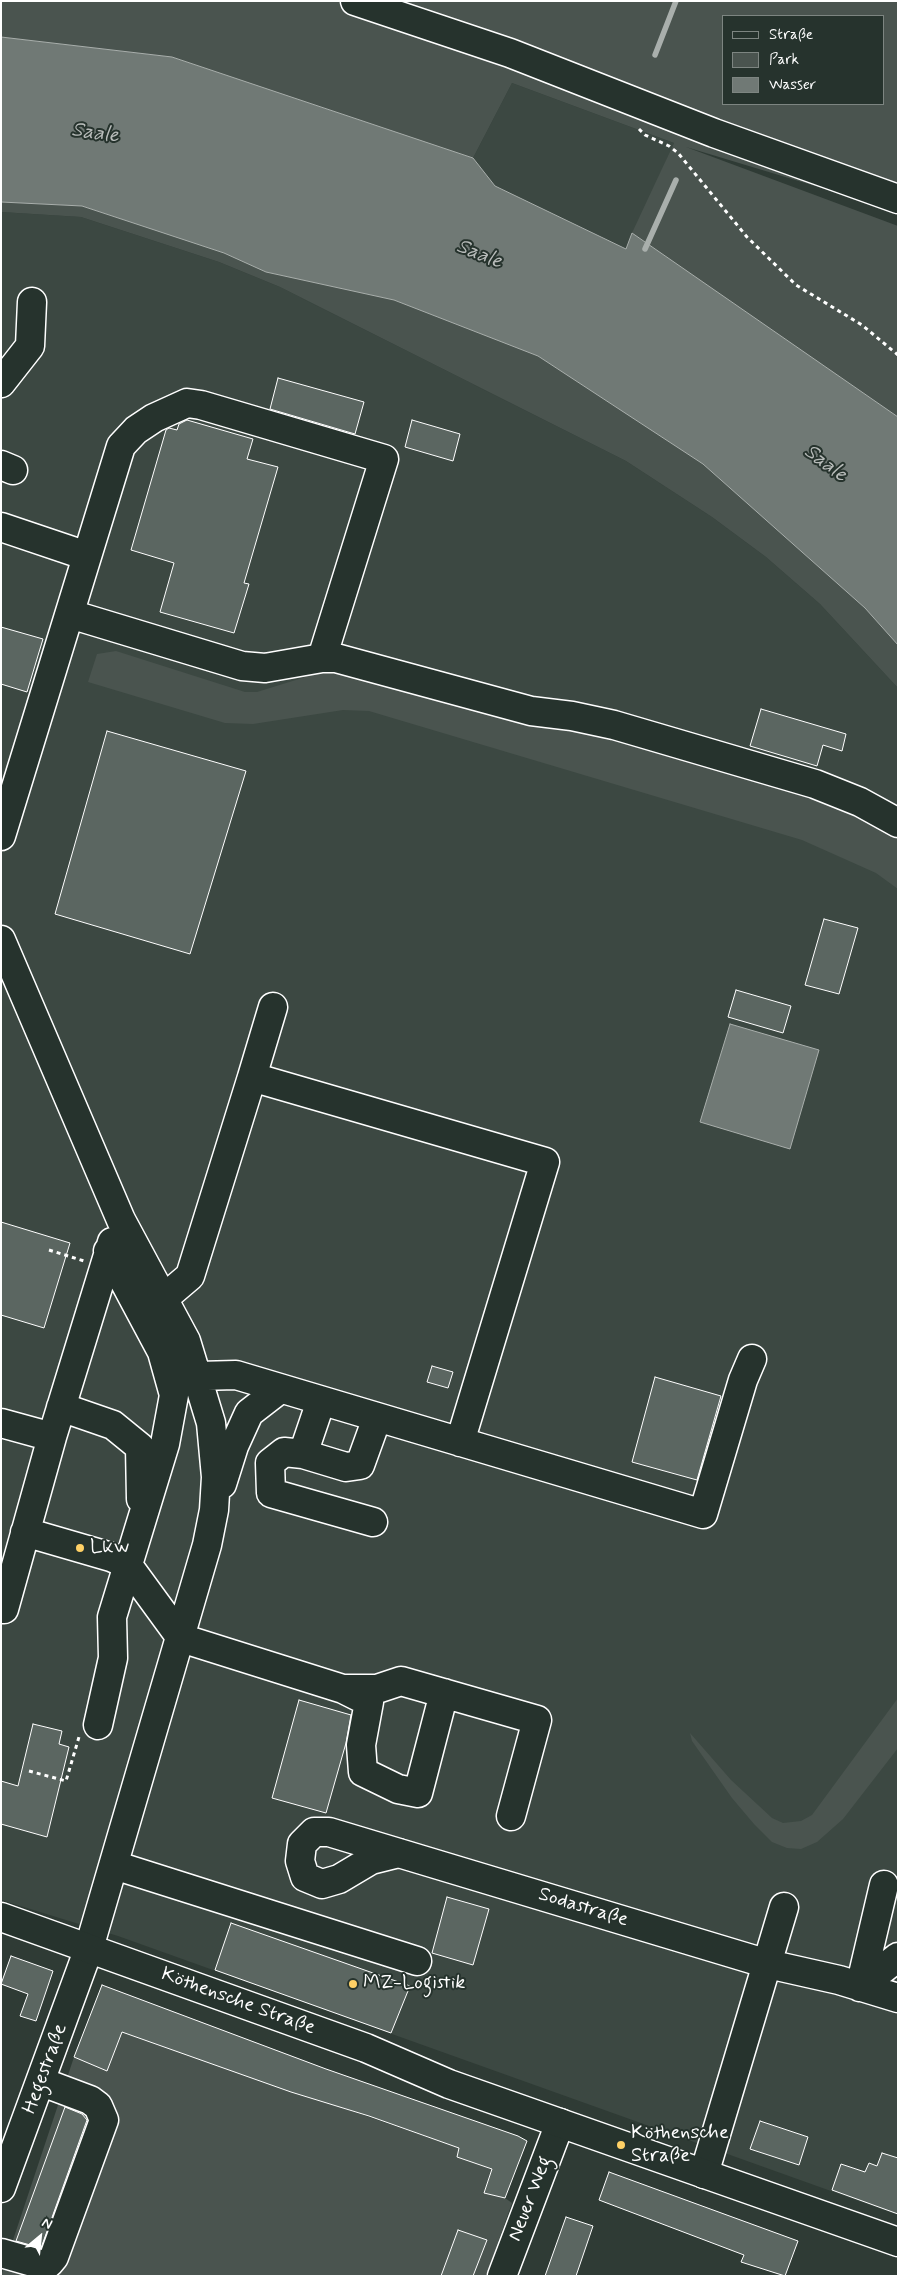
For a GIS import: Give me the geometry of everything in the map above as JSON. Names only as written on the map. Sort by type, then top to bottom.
[{"type":"street","points":[[356,1],[510,53],[714,133],[898,199]]},
{"type":"street","points":[[1,383],[30,346],[32,302]]},
{"type":"street","points":[[1,836],[121,446],[136,430],[175,407],[187,404],[202,405],[384,458],[322,658]]},
{"type":"street","points":[[1,527],[87,556]]},
{"type":"street","points":[[70,614],[242,666],[265,668],[322,658],[336,658],[531,711],[572,716],[614,725],[815,784],[860,802],[898,823]]},
{"type":"street","points":[[1,940],[121,1220],[186,1341],[211,1423],[216,1477],[214,1510]]},
{"type":"street","points":[[163,1299],[190,1276],[273,1007]]},
{"type":"street","points":[[252,1077],[545,1162],[460,1442]]},
{"type":"street","points":[[4,1610],[61,1407],[106,1259],[121,1220]]},
{"type":"street","points":[[89,1728],[113,1658],[112,1617],[165,1444],[174,1395],[162,1352],[106,1259]]},
{"type":"street","points":[[198,1376],[236,1375],[702,1514],[743,1380],[752,1359]]},
{"type":"street","points":[[214,1510],[234,1446],[249,1412],[280,1389]]},
{"type":"street","points":[[303,1454],[321,1401]]},
{"type":"street","points":[[61,1407],[113,1424],[140,1447],[142,1523]]},
{"type":"street","points":[[373,1522],[271,1492],[270,1463],[284,1452],[303,1454],[346,1467],[360,1465],[377,1418]]},
{"type":"street","points":[[1,1423],[52,1438]]},
{"type":"street","name":"Hegestraße","points":[[1,2188],[42,2082],[89,1948],[181,1638],[207,1545],[214,1510]]},
{"type":"street","points":[[25,1532],[111,1557],[127,1564],[181,1638],[343,1689],[369,1702],[361,1745],[363,1772],[398,1789],[418,1793],[444,1693]]},
{"type":"street","points":[[343,1689],[377,1689],[401,1680],[537,1720],[511,1816]]},
{"type":"street","name":"Sodastraße","points":[[399,1853],[768,1964],[898,1998]]},
{"type":"street","points":[[114,1865],[417,1961]]},
{"type":"street","points":[[860,1987],[884,1884]]},
{"type":"street","points":[[704,2174],[784,1907]]},
{"type":"street","name":"Köthensche Straße","points":[[1,1917],[366,2048],[449,2084],[898,2242]]},
{"type":"street","points":[[860,1987],[898,1957]]},
{"type":"street","points":[[1,2253],[33,2264],[42,2265],[54,2257],[104,2120],[98,2106],[90,2100],[42,2082]]},
{"type":"street","name":"Neuer Weg","points":[[502,2276],[560,2123]]},
{"type":"path","points":[[632,122],[645,135],[669,146],[678,154],[747,237],[796,285],[862,325],[898,355]]},
{"type":"path","points":[[49,1250],[106,1259]]},
{"type":"path","points":[[29,1771],[66,1781],[89,1728]]},
{"type":"shaded area","points":[[512,83],[674,143],[627,249],[495,186],[473,158]]},
{"type":"shaded area","points":[[1,212],[81,217],[219,262],[280,287],[626,461],[712,517],[766,557],[820,604],[898,688],[898,2215],[118,1936],[1,1900]]},
{"type":"green space","points":[[1,1],[898,1],[898,211],[686,147],[898,226],[898,417],[632,233],[674,143],[512,83],[473,158],[172,57],[1,37]]},
{"type":"green space","points":[[1,202],[82,206],[224,253],[266,272],[394,300],[538,356],[703,464],[865,608],[898,645],[898,688],[820,604],[766,557],[712,517],[626,461],[280,287],[219,262],[81,217],[1,212]]},
{"type":"green space","points":[[116,651],[245,692],[257,692],[328,670],[346,668],[622,739],[816,794],[898,831],[898,889],[876,873],[802,840],[369,711],[343,710],[253,724],[225,723],[88,682],[97,654]]},
{"type":"green space","points":[[898,1698],[898,1748],[843,1819],[817,1842],[801,1849],[787,1848],[772,1842],[754,1824],[732,1798],[692,1741],[690,1733],[731,1780],[772,1818],[783,1823],[801,1821],[812,1815]]},
{"type":"green space","points":[[122,2032],[459,2148],[457,2157],[492,2169],[484,2193],[505,2198],[512,2203],[486,2276],[1,2276],[74,2057]]},
{"type":"water","name":"Saale","points":[[1,37],[172,57],[473,158],[495,186],[626,249],[632,233],[898,417],[898,645],[865,608],[703,464],[538,356],[394,300],[266,272],[224,253],[82,206],[1,202]]},
{"type":"water","points":[[730,1024],[819,1050],[790,1149],[700,1122]]},
{"type":"building","points":[[278,378],[364,402],[355,434],[270,409]]},
{"type":"building","points":[[187,420],[253,439],[247,459],[278,467],[244,583],[249,584],[234,633],[160,612],[174,563],[131,550],[166,430],[169,428],[177,430],[179,424]]},
{"type":"building","points":[[412,420],[460,434],[453,461],[405,447]]},
{"type":"building","points":[[1,627],[43,639],[27,692],[1,684]]},
{"type":"building","points":[[761,709],[846,734],[842,751],[823,745],[817,766],[750,746]]},
{"type":"building","points":[[107,731],[246,771],[190,954],[55,914]]},
{"type":"building","points":[[824,919],[858,928],[839,994],[805,985]]},
{"type":"building","points":[[736,990],[791,1006],[783,1033],[728,1017]]},
{"type":"building","points":[[1,1222],[70,1243],[44,1328],[1,1315]]},
{"type":"building","points":[[432,1366],[453,1372],[448,1388],[427,1382]]},
{"type":"building","points":[[655,1377],[721,1396],[697,1480],[632,1462]]},
{"type":"building","points":[[299,1700],[351,1715],[346,1743],[326,1813],[272,1798]]},
{"type":"building","points":[[33,1724],[62,1731],[59,1744],[69,1747],[47,1837],[1,1824],[1,1781],[18,1786]]},
{"type":"building","points":[[447,1897],[489,1909],[473,1965],[432,1953]]},
{"type":"building","points":[[231,1923],[410,1986],[391,2033],[215,1970]]},
{"type":"building","points":[[11,1956],[53,1971],[36,2021],[20,2016],[28,1994],[1,1984]]},
{"type":"building","points":[[102,1985],[326,2069],[518,2136],[527,2141],[505,2198],[484,2193],[492,2169],[457,2157],[459,2148],[369,2116],[291,2092],[122,2032],[107,2071],[74,2057]]},
{"type":"building","points":[[65,2107],[82,2114],[87,2120],[41,2248],[16,2241]]},
{"type":"building","points":[[760,2121],[808,2137],[799,2165],[750,2149]]},
{"type":"building","points":[[882,2153],[898,2158],[898,2214],[832,2190],[841,2164],[865,2172],[869,2163],[877,2166]]},
{"type":"building","points":[[609,2172],[798,2241],[785,2276],[741,2262],[744,2255],[599,2200]]},
{"type":"building","points":[[566,2217],[593,2226],[576,2276],[545,2276]]},
{"type":"building","points":[[458,2230],[487,2240],[473,2276],[441,2276]]},
{"type":"waterway","points":[[655,55],[676,1]]},
{"type":"waterway","points":[[645,249],[676,180]]},
{"type":"place","name":"Lkw","points":[[80,1548]]},
{"type":"place","name":"MZ-Logistik","points":[[353,1984]]},
{"type":"place","name":"Köthensche Straße","points":[[621,2145]]}]
